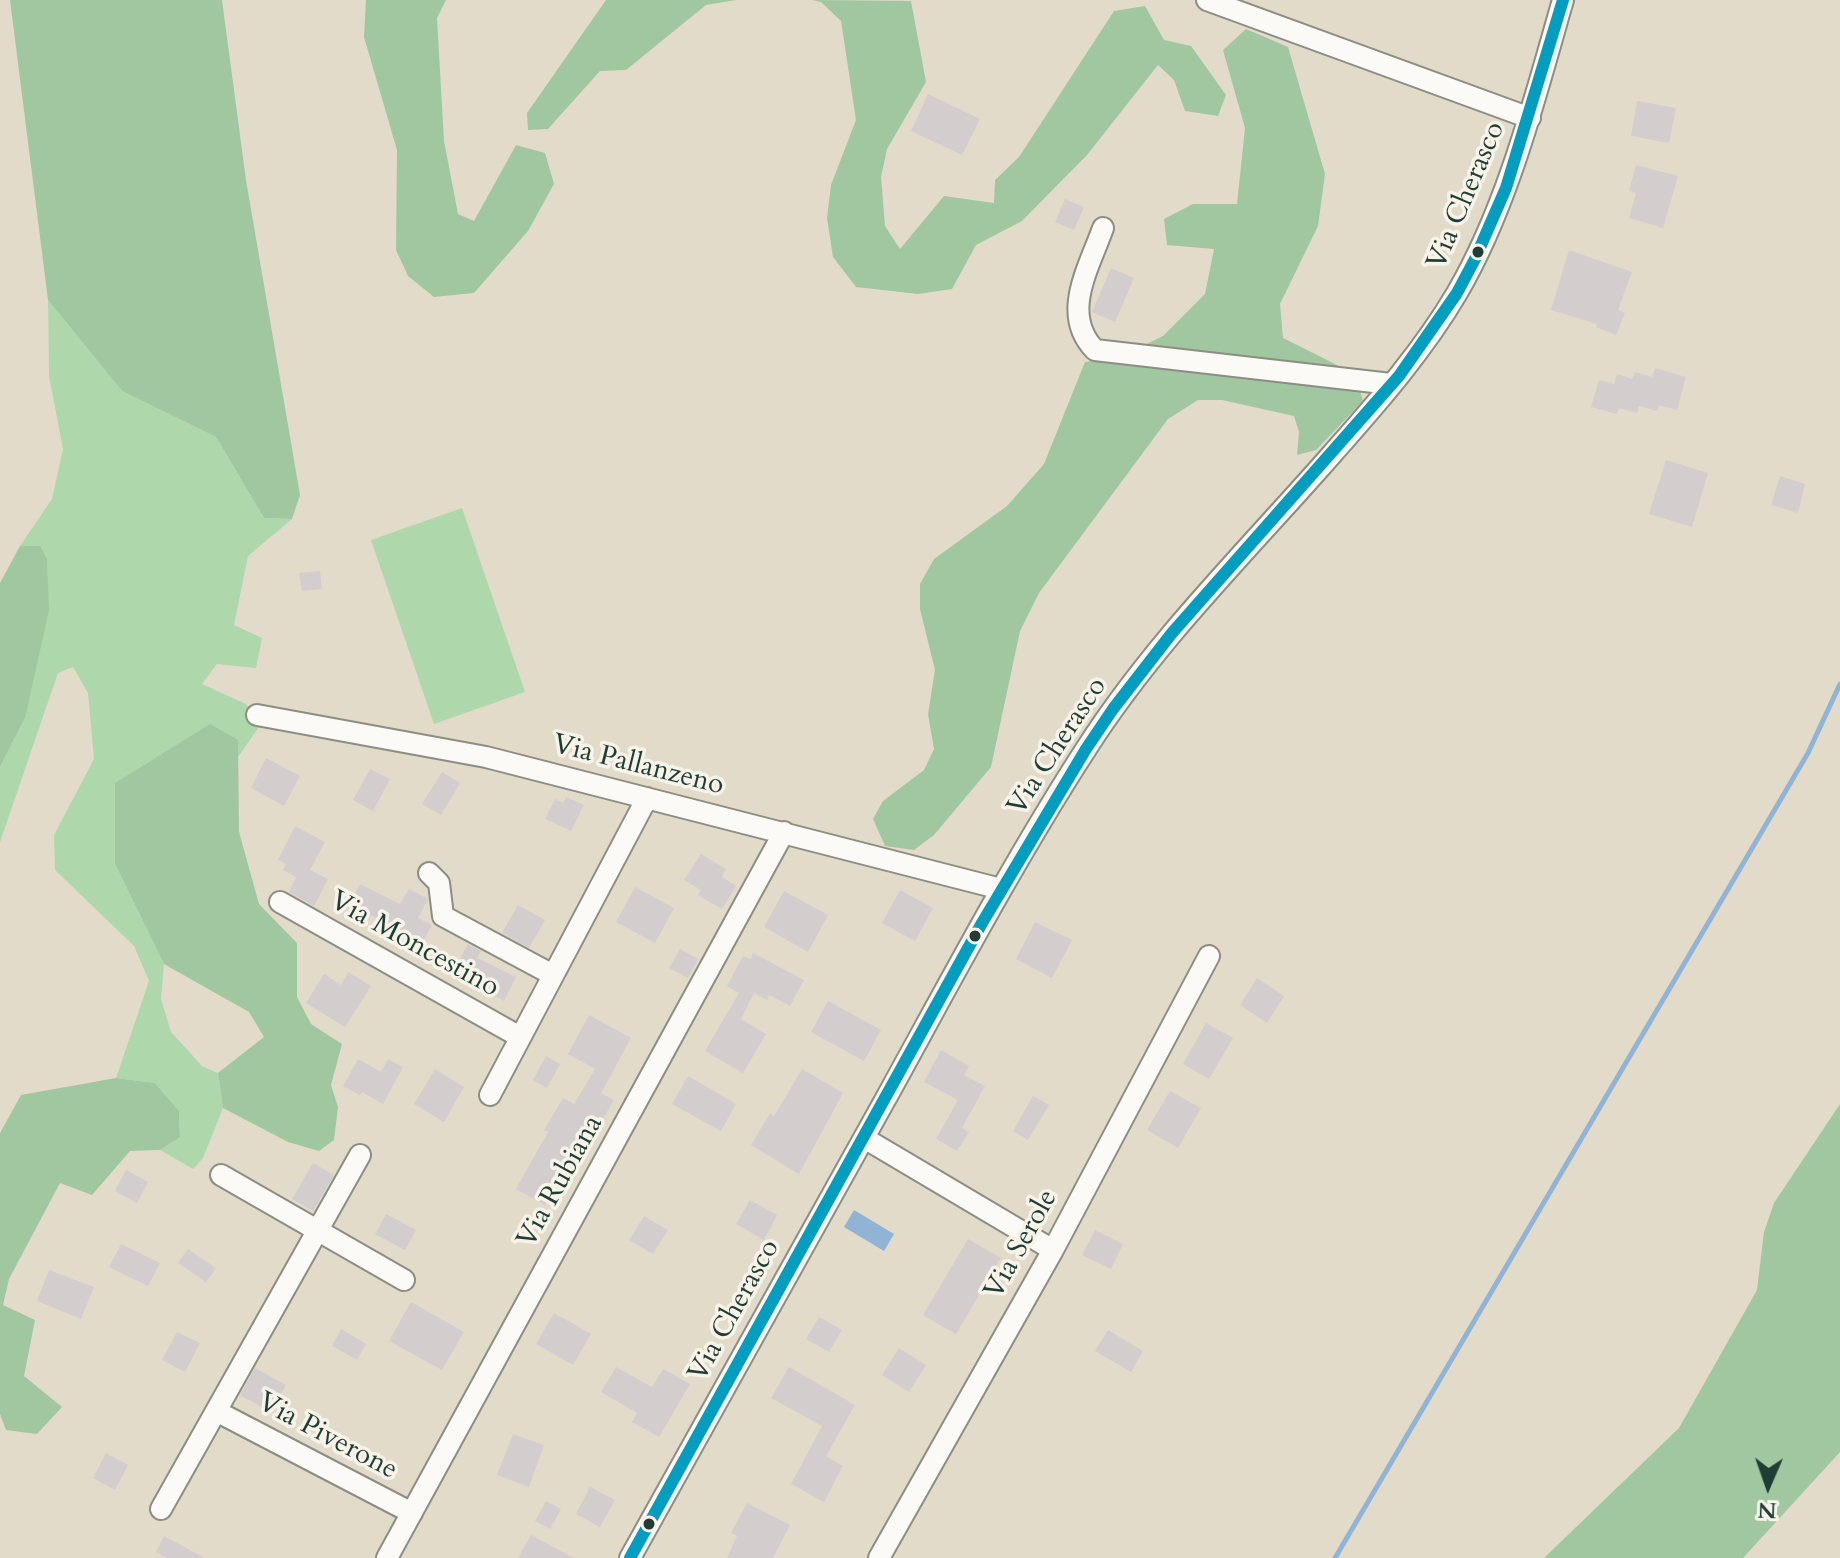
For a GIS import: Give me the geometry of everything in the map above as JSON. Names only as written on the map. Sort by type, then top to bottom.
[{"type":"street","points":[[1207,0],[1530,118]]},
{"type":"street","name":"Via Cherasco","points":[[630,1558],[1001,889],[1084,751],[1125,693],[1391,384],[1455,296],[1480,251],[1530,118],[1563,0]]},
{"type":"street","points":[[1103,228],[1077,304],[1077,318],[1085,339],[1095,350],[1391,384]]},
{"type":"street","name":"Via Pallanzeno","points":[[257,715],[445,748],[1001,889]]},
{"type":"street","points":[[490,1095],[647,798]]},
{"type":"street","name":"Via Rubiana","points":[[387,1558],[784,832]]},
{"type":"street","points":[[429,873],[439,883],[443,916],[553,975]]},
{"type":"street","name":"Via Moncestino","points":[[280,902],[520,1037]]},
{"type":"street","name":"Via Serole","points":[[879,1558],[1053,1250],[1209,956]]},
{"type":"street","points":[[864,1138],[1053,1250]]},
{"type":"street","points":[[161,1509],[360,1155]]},
{"type":"street","points":[[221,1175],[404,1280]]},
{"type":"street","name":"Via Piverone","points":[[216,1411],[412,1513]]},
{"type":"green space","points":[[10,0],[222,0],[246,180],[300,495],[292,519],[264,518],[216,437],[122,391],[48,300]]},
{"type":"green space","points":[[366,0],[446,0],[437,18],[444,141],[458,214],[474,221],[516,145],[545,153],[554,184],[528,231],[474,293],[434,297],[408,276],[396,250],[397,150],[364,37]]},
{"type":"green space","points":[[606,0],[736,0],[706,5],[626,70],[600,71],[548,129],[528,130],[527,113]]},
{"type":"green space","points":[[812,0],[911,1],[926,82],[887,149],[881,177],[885,226],[900,249],[944,196],[994,203],[995,180],[1019,157],[1114,11],[1145,6],[1164,40],[1191,46],[1226,95],[1218,116],[1185,111],[1174,80],[1158,65],[1087,155],[1022,221],[976,245],[952,289],[918,294],[856,287],[833,257],[827,218],[831,185],[856,120],[841,21],[821,2]]},
{"type":"green space","points":[[1246,29],[1288,47],[1325,174],[1318,226],[1280,304],[1283,338],[1355,374],[1363,401],[1316,450],[1297,455],[1299,432],[1294,416],[1222,400],[1198,400],[1168,419],[1039,593],[1020,631],[991,767],[934,835],[914,850],[885,846],[873,819],[883,801],[924,770],[934,749],[928,714],[935,670],[920,609],[920,584],[934,559],[1007,506],[1044,464],[1085,362],[1118,358],[1163,336],[1205,294],[1214,249],[1167,245],[1164,219],[1193,204],[1237,204],[1245,128],[1223,50]]},
{"type":"green space","points":[[48,300],[122,391],[216,437],[264,518],[292,519],[248,556],[234,625],[262,638],[256,668],[217,664],[202,684],[246,704],[261,724],[238,757],[238,740],[115,864],[164,964],[161,999],[171,1032],[202,1066],[218,1073],[223,1108],[203,1158],[193,1169],[160,1150],[180,1137],[179,1111],[155,1083],[116,1078],[149,981],[134,946],[55,870],[54,835],[94,759],[88,693],[73,667],[58,673],[0,842],[0,767],[25,718],[40,546],[20,546],[52,499],[63,449],[49,376]]},
{"type":"green space","points":[[462,508],[525,692],[434,724],[371,540]]},
{"type":"green space","points":[[20,546],[40,546],[47,559],[49,610],[25,718],[0,767],[0,583]]},
{"type":"green space","points":[[210,724],[238,740],[239,832],[259,904],[297,943],[297,997],[311,1024],[342,1044],[331,1085],[338,1107],[334,1140],[319,1151],[288,1142],[223,1108],[218,1073],[264,1037],[249,1012],[164,964],[115,864],[115,783]]},
{"type":"green space","points":[[116,1078],[155,1083],[179,1111],[180,1137],[160,1150],[130,1151],[92,1195],[60,1183],[9,1279],[3,1305],[35,1320],[24,1376],[62,1407],[37,1434],[6,1430],[0,1414],[0,1133],[21,1095]]},
{"type":"green space","points":[[1840,1104],[1840,1452],[1743,1558],[1544,1558],[1679,1428],[1757,1290],[1764,1232],[1774,1203]]},
{"type":"water","points":[[854,1210],[894,1234],[884,1251],[844,1227]]},
{"type":"building","points":[[928,94],[980,119],[962,155],[911,131]]},
{"type":"building","points":[[1637,101],[1676,108],[1669,143],[1631,136]]},
{"type":"building","points":[[1636,165],[1678,176],[1663,228],[1629,218],[1636,193],[1629,191]]},
{"type":"building","points":[[1065,199],[1084,207],[1074,230],[1055,222]]},
{"type":"building","points":[[1569,250],[1632,272],[1618,310],[1625,313],[1616,335],[1596,327],[1597,324],[1551,310]]},
{"type":"building","points":[[1111,268],[1134,278],[1115,322],[1092,312]]},
{"type":"building","points":[[1655,368],[1686,377],[1677,410],[1659,405],[1657,411],[1639,406],[1637,413],[1619,408],[1617,414],[1591,407],[1599,380],[1614,384],[1617,374],[1632,379],[1635,372],[1652,377]]},
{"type":"building","points":[[1666,460],[1708,473],[1692,527],[1649,514]]},
{"type":"building","points":[[1780,476],[1805,484],[1798,513],[1771,505]]},
{"type":"building","points":[[320,571],[322,589],[302,591],[299,573]]},
{"type":"building","points":[[266,758],[300,776],[284,806],[251,788]]},
{"type":"building","points":[[370,769],[390,779],[373,811],[353,800]]},
{"type":"building","points":[[442,772],[460,783],[441,815],[422,804]]},
{"type":"building","points":[[566,797],[584,805],[571,831],[545,819],[555,799],[563,803]]},
{"type":"building","points":[[295,826],[325,842],[310,870],[328,879],[314,906],[289,892],[296,877],[283,870],[286,864],[278,860]]},
{"type":"building","points":[[701,854],[726,869],[722,877],[736,886],[722,909],[698,895],[701,890],[684,880]]},
{"type":"building","points":[[360,884],[400,904],[409,889],[428,899],[418,918],[432,925],[422,943],[371,915],[369,920],[347,908]]},
{"type":"building","points":[[635,887],[674,908],[655,943],[616,922]]},
{"type":"building","points":[[900,890],[933,908],[915,941],[882,923]]},
{"type":"building","points":[[784,891],[828,915],[808,952],[764,927]]},
{"type":"building","points":[[518,905],[545,920],[529,948],[502,933]]},
{"type":"building","points":[[1035,922],[1072,940],[1052,978],[1016,959]]},
{"type":"building","points":[[468,944],[481,951],[477,958],[516,977],[504,1001],[452,974]]},
{"type":"building","points":[[680,949],[698,959],[688,978],[669,968]]},
{"type":"building","points":[[753,953],[804,980],[790,1006],[769,995],[767,1000],[754,993],[741,1019],[766,1034],[743,1073],[705,1051],[739,993],[727,986],[743,956],[750,959]]},
{"type":"building","points":[[348,972],[371,986],[345,1027],[306,1003],[324,974],[341,985]]},
{"type":"building","points":[[1257,978],[1284,996],[1267,1023],[1240,1005]]},
{"type":"building","points":[[828,1001],[881,1030],[864,1061],[811,1032]]},
{"type":"building","points":[[589,1015],[631,1038],[601,1093],[614,1100],[584,1152],[576,1148],[545,1205],[516,1189],[563,1098],[574,1104],[595,1069],[568,1054]]},
{"type":"building","points":[[1206,1023],[1233,1038],[1209,1079],[1183,1064]]},
{"type":"building","points":[[941,1050],[969,1066],[964,1075],[985,1086],[962,1128],[969,1132],[957,1151],[936,1139],[958,1100],[924,1082]]},
{"type":"building","points":[[546,1056],[560,1064],[547,1088],[533,1080]]},
{"type":"building","points":[[358,1059],[381,1072],[388,1059],[403,1067],[383,1104],[343,1086]]},
{"type":"building","points":[[435,1069],[464,1087],[444,1122],[414,1104]]},
{"type":"building","points":[[802,1069],[843,1093],[799,1174],[751,1145],[770,1113],[774,1116]]},
{"type":"building","points":[[688,1076],[736,1104],[721,1131],[672,1104]]},
{"type":"building","points":[[1170,1091],[1201,1108],[1178,1148],[1147,1130]]},
{"type":"building","points":[[1033,1096],[1049,1105],[1028,1140],[1013,1131]]},
{"type":"building","points":[[313,1163],[334,1175],[313,1211],[292,1199]]},
{"type":"building","points":[[126,1170],[148,1182],[137,1203],[115,1191]]},
{"type":"building","points":[[750,1200],[777,1215],[764,1240],[736,1224]]},
{"type":"building","points":[[386,1214],[416,1230],[405,1250],[375,1234]]},
{"type":"building","points":[[644,1216],[668,1230],[653,1254],[629,1240]]},
{"type":"building","points":[[1095,1230],[1123,1244],[1111,1269],[1082,1255]]},
{"type":"building","points":[[968,1239],[1001,1258],[956,1334],[923,1315]]},
{"type":"building","points":[[121,1244],[160,1263],[148,1286],[109,1267]]},
{"type":"building","points":[[188,1249],[216,1268],[206,1282],[178,1263]]},
{"type":"building","points":[[49,1270],[94,1287],[81,1319],[37,1301]]},
{"type":"building","points":[[411,1302],[464,1332],[442,1370],[389,1341]]},
{"type":"building","points":[[554,1313],[591,1334],[573,1365],[536,1344]]},
{"type":"building","points":[[819,1317],[842,1330],[829,1352],[806,1339]]},
{"type":"building","points":[[341,1329],[366,1344],[357,1360],[332,1346]]},
{"type":"building","points":[[1108,1330],[1143,1351],[1131,1372],[1095,1351]]},
{"type":"building","points":[[177,1332],[200,1343],[185,1372],[162,1360]]},
{"type":"building","points":[[899,1348],[926,1365],[909,1392],[882,1375]]},
{"type":"building","points":[[616,1367],[652,1387],[663,1369],[690,1384],[659,1437],[632,1422],[637,1413],[601,1392]]},
{"type":"building","points":[[789,1367],[855,1405],[826,1456],[843,1466],[824,1502],[791,1484],[822,1426],[771,1398]]},
{"type":"building","points":[[255,1368],[286,1385],[271,1412],[240,1395]]},
{"type":"building","points":[[513,1434],[544,1445],[529,1487],[497,1475]]},
{"type":"building","points":[[106,1453],[128,1465],[115,1490],[93,1478]]},
{"type":"building","points":[[590,1487],[615,1500],[600,1527],[576,1514]]},
{"type":"building","points":[[546,1501],[561,1509],[550,1529],[535,1521]]},
{"type":"building","points":[[747,1503],[790,1525],[773,1558],[727,1558],[737,1536],[731,1533]]},
{"type":"building","points":[[531,1535],[574,1558],[518,1558]]},
{"type":"building","points":[[164,1536],[205,1558],[167,1558],[156,1552]]},
{"type":"waterway","points":[[1335,1558],[1808,753],[1840,684]]},
{"type":"transit line","points":[[630,1558],[982,923],[1086,749],[1172,633],[1399,376],[1457,293],[1506,188],[1563,0]]}]
